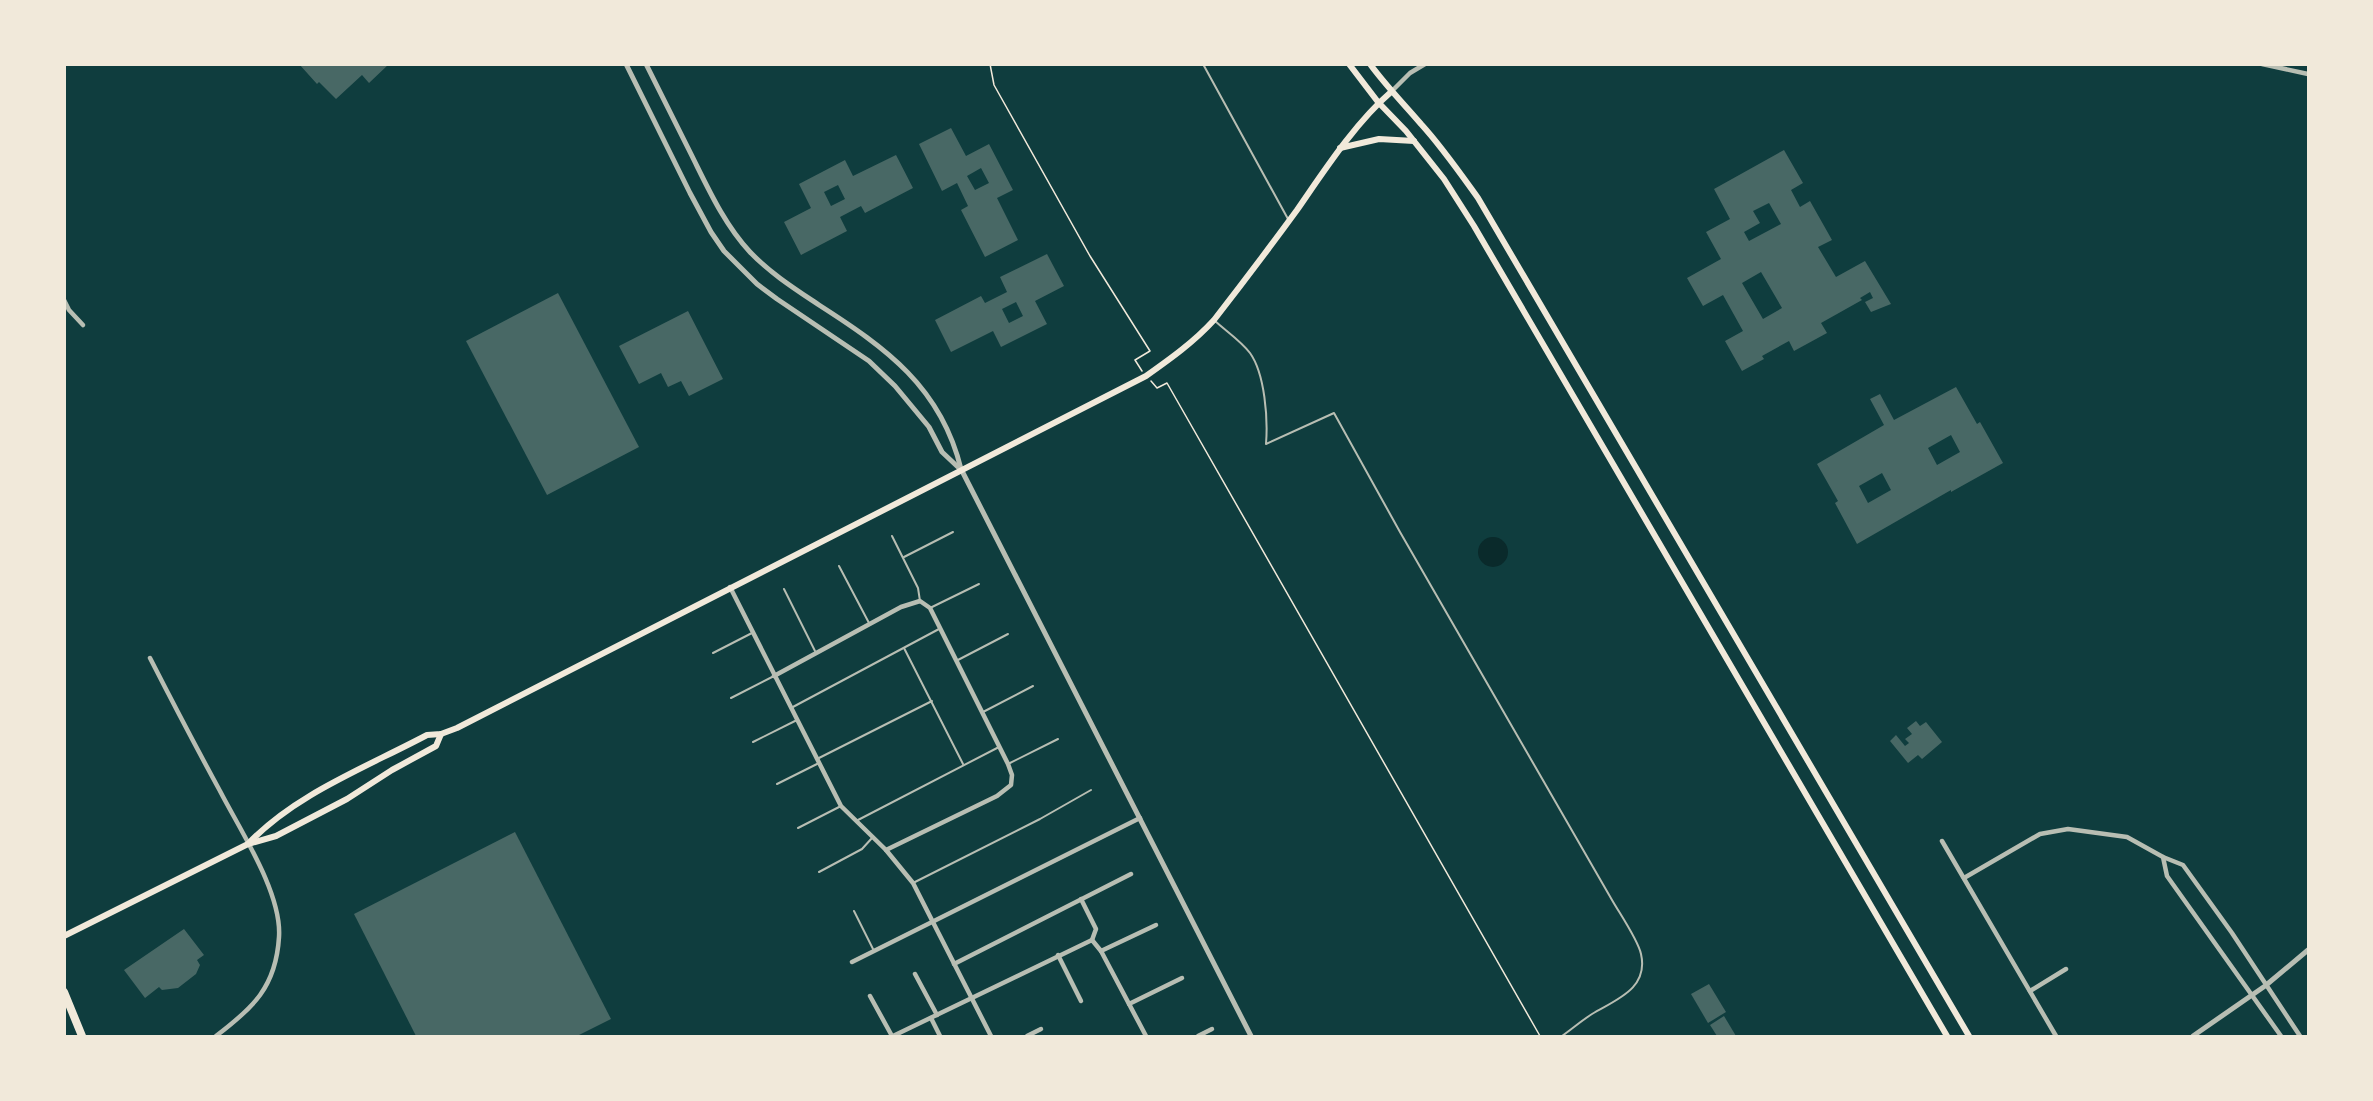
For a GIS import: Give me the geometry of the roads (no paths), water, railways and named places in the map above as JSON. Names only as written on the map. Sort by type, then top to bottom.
[{"type":"highway","points":[[64,992],[82,1036]]},
{"type":"main road","points":[[1349,64],[1378,102],[1414,141],[1444,179],[1474,226],[1947,1036]]},
{"type":"main road","points":[[1370,64],[1391,92],[1421,124],[1478,198],[1969,1036]]},
{"type":"main road","points":[[248,844],[269,823],[333,784],[427,735],[441,734],[1146,376],[1203,333],[1289,220],[1340,148],[1378,102],[1391,92]]},
{"type":"main road","points":[[1340,148],[1379,139],[1414,141]]},
{"type":"main road","points":[[64,936],[248,844],[276,836],[346,799],[436,746],[441,734]]},
{"type":"street","points":[[626,64],[696,203],[724,251],[757,284],[869,362],[884,375],[929,427],[942,452],[961,469]]},
{"type":"street","points":[[646,64],[706,185],[728,224],[750,252],[777,276],[881,348],[910,374],[936,406],[955,443],[961,469],[1251,1036]]},
{"type":"street","points":[[1391,92],[1410,73],[1425,64]]},
{"type":"street","points":[[2262,64],[2308,74]]},
{"type":"street","points":[[64,300],[82,325]]},
{"type":"street","points":[[730,587],[841,806],[858,820],[913,883],[991,1036]]},
{"type":"street","points":[[774,676],[901,607],[920,601],[930,608],[1008,764],[1012,776],[1011,785],[997,796],[886,850]]},
{"type":"street","points":[[150,658],[248,844],[276,905],[279,928],[277,955],[270,976],[259,999],[244,1015],[216,1036]]},
{"type":"street","points":[[852,962],[1140,818]]},
{"type":"street","points":[[1964,878],[2007,851],[2040,834],[2068,829],[2127,837],[2183,865],[2232,933],[2300,1036]]},
{"type":"street","points":[[1942,841],[2056,1036]]},
{"type":"street","points":[[2163,857],[2167,876],[2281,1036]]},
{"type":"street","points":[[954,964],[1131,874]]},
{"type":"street","points":[[1082,899],[1095,928],[1092,940]]},
{"type":"street","points":[[1101,951],[1156,924]]},
{"type":"street","points":[[1092,940],[1101,951],[1146,1036]]},
{"type":"street","points":[[870,996],[892,1036],[1092,940]]},
{"type":"street","points":[[2193,1036],[2265,986],[2308,951]]},
{"type":"street","points":[[1058,955],[1081,1001]]},
{"type":"street","points":[[2030,990],[2066,969]]},
{"type":"street","points":[[915,974],[937,1015]]},
{"type":"street","points":[[1129,1004],[1182,978]]},
{"type":"street","points":[[931,1018],[940,1036]]},
{"type":"street","points":[[1027,1036],[1041,1029]]},
{"type":"street","points":[[1197,1036],[1212,1029]]},
{"type":"lane","points":[[1203,64],[1289,220]]},
{"type":"lane","points":[[1214,320],[1249,352],[1256,365],[1261,380],[1268,428],[1266,444],[1335,413],[1400,532],[1641,954],[1641,973],[1634,988],[1562,1036]]},
{"type":"lane","points":[[904,557],[952,532]]},
{"type":"lane","points":[[892,536],[918,588],[920,601]]},
{"type":"lane","points":[[838,566],[869,623]]},
{"type":"lane","points":[[930,608],[979,584]]},
{"type":"lane","points":[[784,590],[816,652]]},
{"type":"lane","points":[[791,708],[939,629]]},
{"type":"lane","points":[[712,653],[752,633]]},
{"type":"lane","points":[[956,661],[1008,634]]},
{"type":"lane","points":[[904,648],[963,764]]},
{"type":"lane","points":[[731,698],[774,676]]},
{"type":"lane","points":[[983,712],[1033,686]]},
{"type":"lane","points":[[777,784],[932,702]]},
{"type":"lane","points":[[753,742],[797,720]]},
{"type":"lane","points":[[1008,764],[1058,740]]},
{"type":"lane","points":[[858,820],[999,747]]},
{"type":"lane","points":[[913,883],[1040,819],[1091,790]]},
{"type":"lane","points":[[798,828],[841,806]]},
{"type":"lane","points":[[819,872],[862,849],[872,838]]},
{"type":"lane","points":[[854,911],[874,951]]},
{"type":"water","points":[[1493,537],[1503,542],[1508,552],[1503,562],[1493,567],[1483,562],[1478,552],[1483,542]]}]
